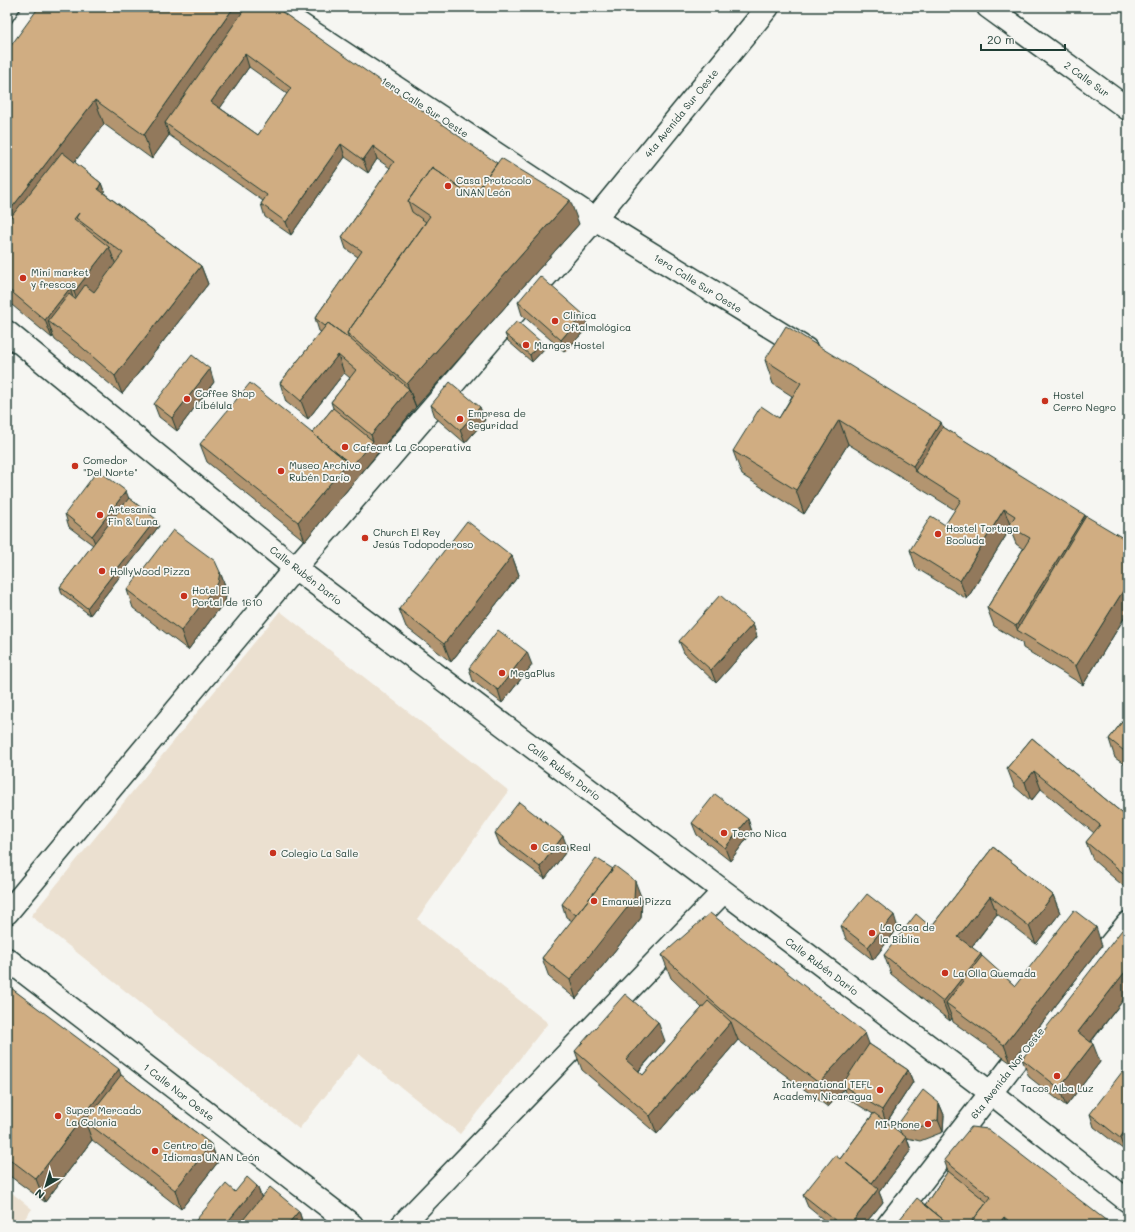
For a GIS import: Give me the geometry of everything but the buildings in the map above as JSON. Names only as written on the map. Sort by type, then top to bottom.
[{"type":"street","points":[[7,50],[36,7]]},
{"type":"street","name":"1era Calle Sur Oeste","points":[[274,7],[595,219],[824,361]]},
{"type":"street","name":"4ta Avenida Sur Oeste","points":[[7,913],[295,568],[595,219],[768,7]]},
{"type":"street","name":"2 Calle Sur","points":[[988,7],[1128,109]]},
{"type":"street","name":"Calle Rubén Darío","points":[[7,332],[295,568],[991,1093],[1128,1201]]},
{"type":"street","points":[[402,1225],[723,892]]},
{"type":"street","name":"6ta Avenida Nor Oeste","points":[[888,1225],[1041,1030],[1128,923]]},
{"type":"street","name":"1 Calle Nor Oeste","points":[[7,959],[352,1225]]},
{"type":"shaded area","name":"Colegio La Salle","points":[[280,611],[509,791],[417,919],[548,1023],[460,1134],[359,1054],[299,1129],[31,916]]},
{"type":"shaded area","points":[[7,1189],[32,1209],[20,1225],[7,1225]]},
{"type":"place","name":"Casa Protocolo UNAN León","points":[[448,186]]},
{"type":"place","name":"Mini market y frescos","points":[[23,278]]},
{"type":"place","name":"Clínica Oftalmológica","points":[[555,321]]},
{"type":"place","name":"Mangos Hostel","points":[[526,345]]},
{"type":"place","name":"Coffee Shop Libélula","points":[[187,399]]},
{"type":"place","name":"Hostel Cerro Negro","points":[[1045,401]]},
{"type":"place","name":"Empresa de Seguridad","points":[[460,419]]},
{"type":"place","name":"Cafeart La Cooperativa","points":[[345,447]]},
{"type":"place","name":"Comedor \"Del Norte\"","points":[[75,466]]},
{"type":"place","name":"Museo Archivo Rubén Darío","points":[[281,471]]},
{"type":"place","name":"Artesania Fin & Luna","points":[[100,515]]},
{"type":"place","name":"Hostel Tortuga Booluda","points":[[938,534]]},
{"type":"place","name":"Church El Rey Jesús Todopoderoso","points":[[365,538]]},
{"type":"place","name":"HollyWood Pizza","points":[[102,571]]},
{"type":"place","name":"Hotel El Portal de 1610","points":[[184,596]]},
{"type":"place","name":"MegaPlus","points":[[502,673]]},
{"type":"place","name":"Tecno Nica","points":[[724,833]]},
{"type":"place","name":"Casa Real","points":[[534,847]]},
{"type":"place","name":"Colegio La Salle","points":[[273,853]]},
{"type":"place","name":"Emanuel Pizza","points":[[594,901]]},
{"type":"place","name":"La Casa de la Biblia","points":[[872,933]]},
{"type":"place","name":"La Olla Quemada","points":[[945,973]]},
{"type":"place","name":"Tacos Alba Luz","points":[[1057,1076]]},
{"type":"place","name":"International TEFL Academy Nicaragua","points":[[880,1090]]},
{"type":"place","name":"Super Mercado La Colonia","points":[[58,1116]]},
{"type":"place","name":"MI Phone","points":[[928,1124]]},
{"type":"place","name":"Centro de Idiomas UNAN León","points":[[155,1151]]}]
